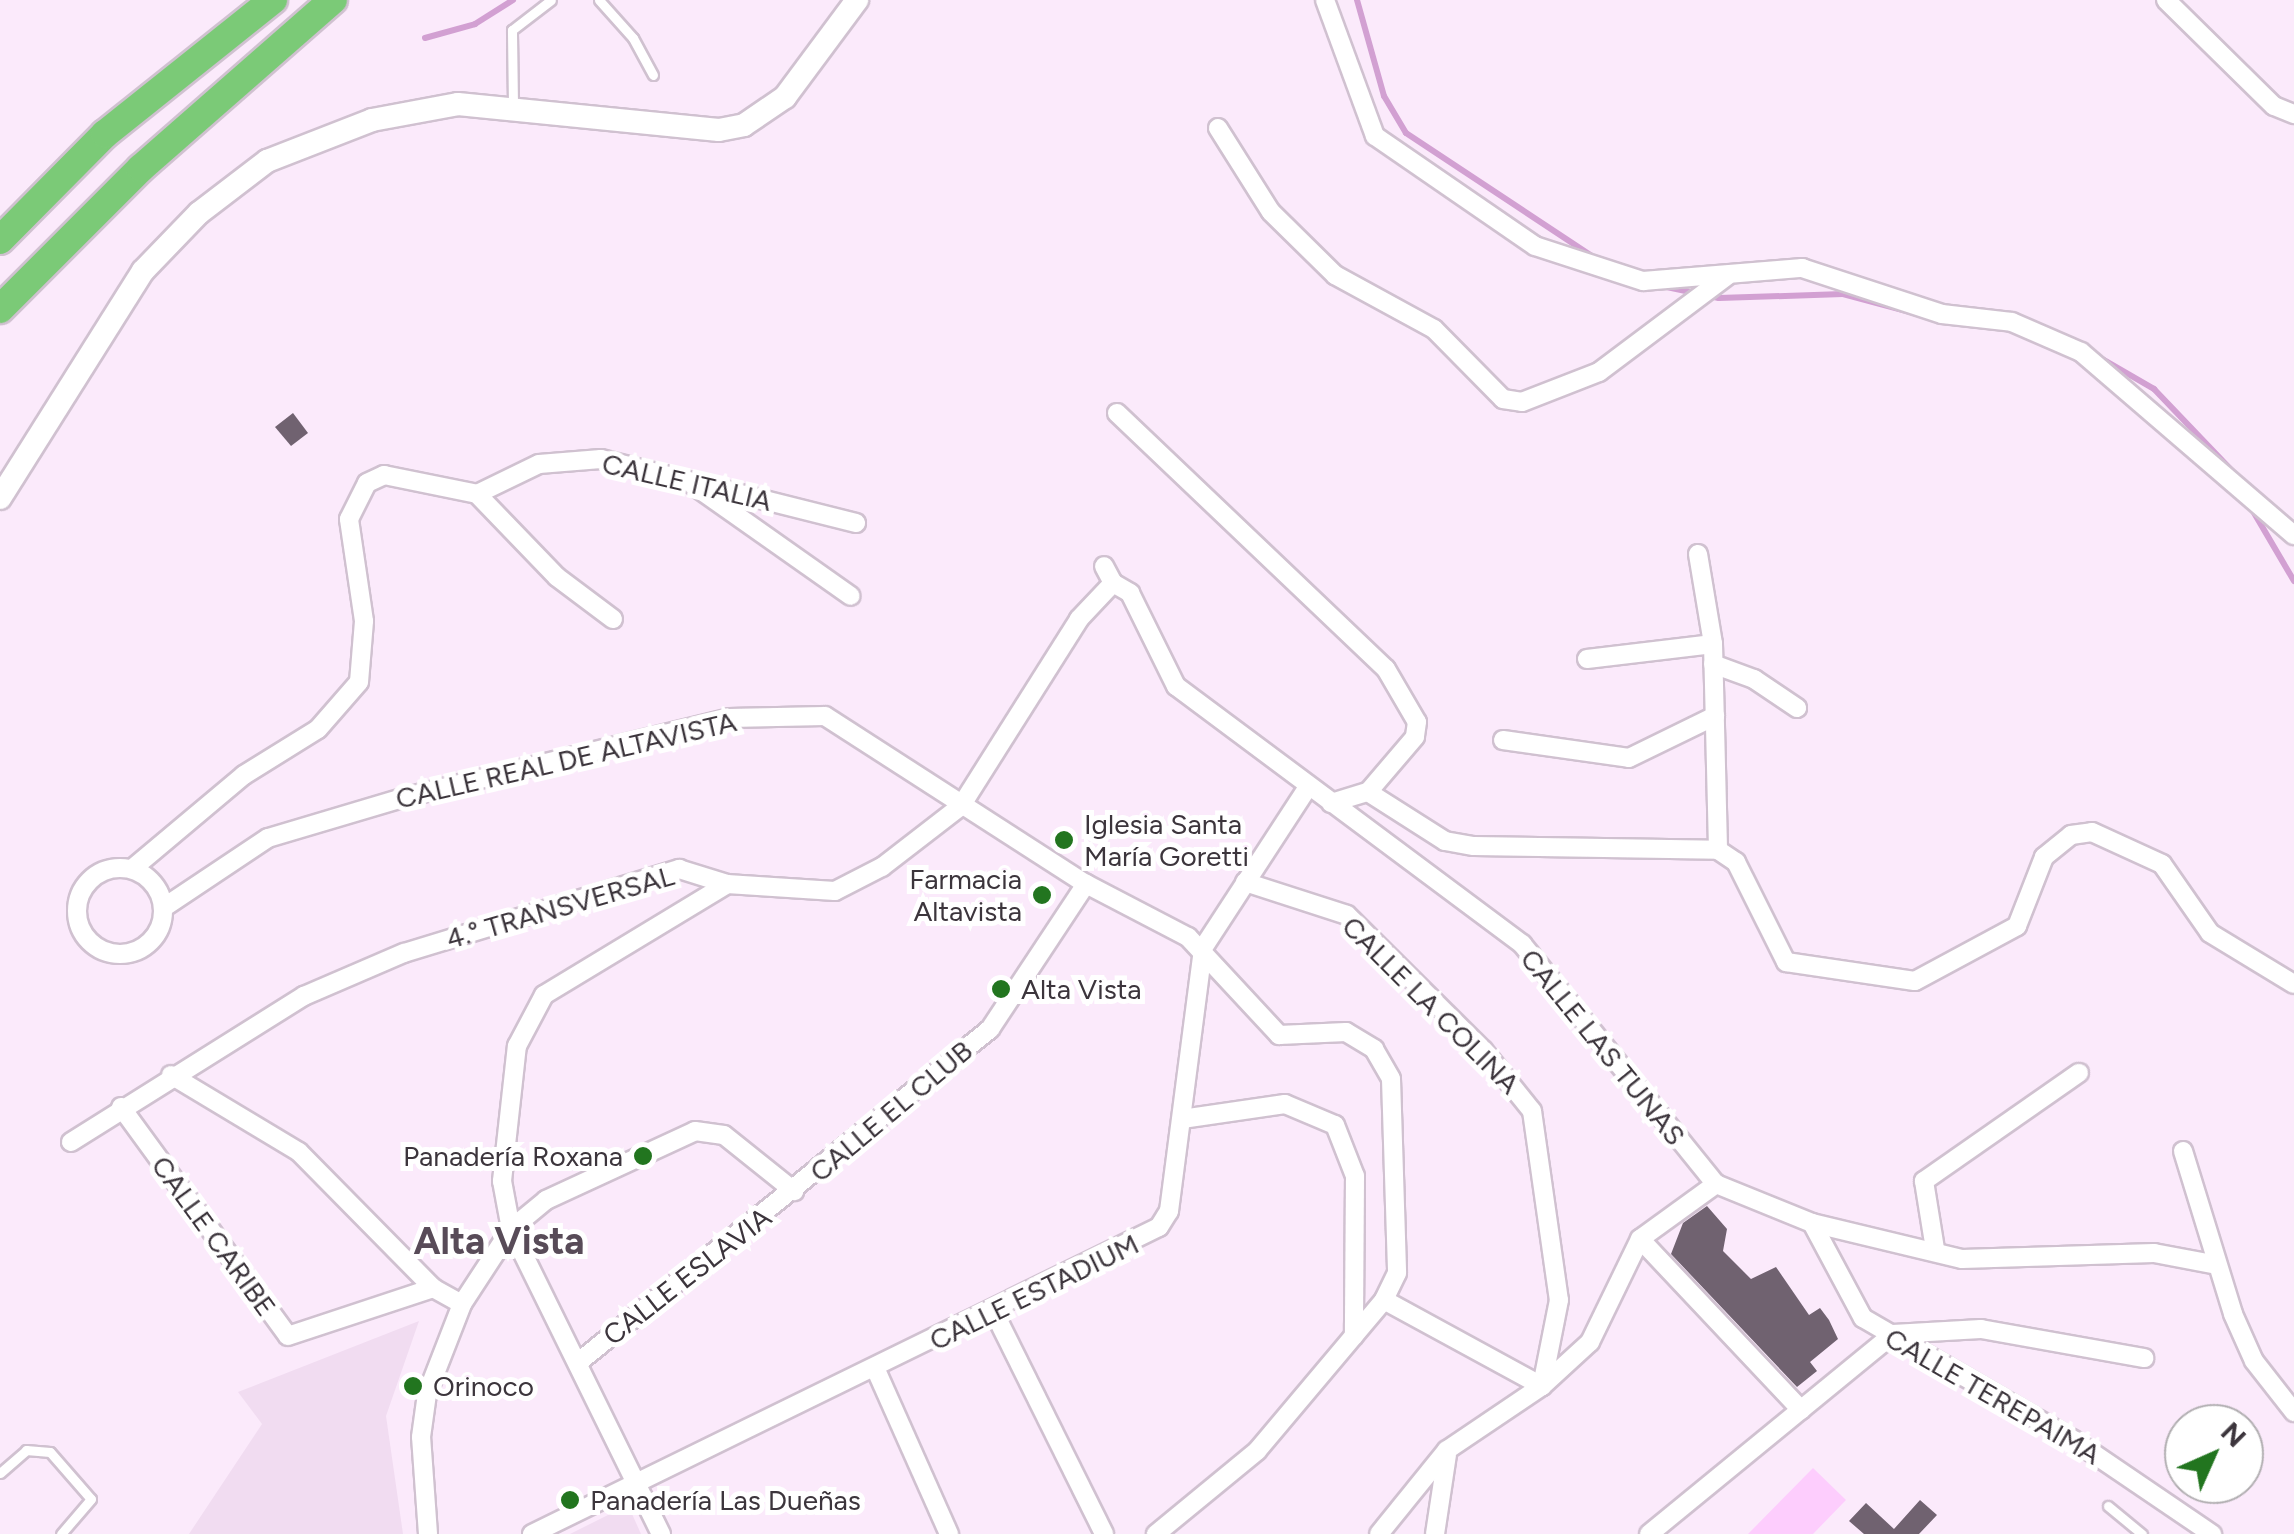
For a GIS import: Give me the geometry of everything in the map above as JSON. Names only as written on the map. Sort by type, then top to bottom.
[{"type":"highway","points":[[0,240],[105,134],[273,0]]},
{"type":"highway","points":[[0,309],[141,168],[333,0]]},
{"type":"main road","points":[[0,498],[143,271],[232,186],[267,161],[372,120],[458,104],[514,105],[670,126],[744,125],[785,97],[857,0]]},
{"type":"street","points":[[1325,0],[1362,114],[1375,136],[1535,246],[1643,281],[1802,268],[1942,314],[2012,322],[2082,352],[2294,534]]},
{"type":"street","points":[[2166,0],[2274,106],[2294,114]]},
{"type":"street","points":[[1218,128],[1271,212],[1335,276],[1434,330],[1503,399],[1522,402],[1599,372],[1727,276]]},
{"type":"street","points":[[1117,413],[1386,669],[1417,722],[1415,737],[1368,792],[1331,803]]},
{"type":"street","name":"CALLE ITALIA","points":[[477,494],[538,464],[601,459],[856,522]]},
{"type":"street","points":[[132,870],[244,775],[318,729],[359,682],[364,622],[350,520],[367,484],[384,475],[477,494],[557,577],[613,619]]},
{"type":"street","points":[[681,477],[851,596]]},
{"type":"street","points":[[1698,554],[1712,644],[1718,850]]},
{"type":"street","name":"CALLE LAS TUNAS","points":[[1108,574],[1130,592],[1176,686],[1522,944],[1716,1184],[1812,1223],[1980,1262],[2154,1254],[2212,1264]]},
{"type":"street","name":"4.° TRANSVERSAL","points":[[72,1142],[121,1106],[304,996],[404,954],[679,869],[727,884],[834,891],[929,838],[961,806],[1108,574]]},
{"type":"street","points":[[1588,660],[1712,644]]},
{"type":"street","points":[[1713,664],[1754,679],[1797,708]]},
{"type":"street","name":"CALLE REAL DE ALTAVISTA","points":[[163,908],[268,838],[729,718],[825,716],[856,729],[961,806],[1086,884],[1203,948],[1259,1022],[1279,1035],[1346,1032],[1374,1049],[1391,1080],[1402,1248],[1384,1300],[1221,1488],[1156,1534]]},
{"type":"street","points":[[1502,740],[1629,758],[1714,716]]},
{"type":"street","name":"CALLE ESTADIUM","points":[[532,1534],[634,1481],[876,1370],[1159,1227],[1170,1211],[1203,948],[1308,787]]},
{"type":"street","points":[[1368,792],[1445,840],[1474,846],[1718,850],[1736,862],[1786,962],[1914,981],[2018,926],[2044,857],[2072,835],[2092,832],[2162,864],[2210,932],[2294,984]]},
{"type":"street","points":[[104,870],[132,870],[154,884],[163,908],[144,948],[114,954],[88,941],[77,916],[82,888],[104,870]]},
{"type":"street","name":"CALLE LA COLINA","points":[[1246,882],[1346,915],[1528,1102],[1559,1300],[1542,1386]]},
{"type":"street","points":[[661,1534],[580,1361],[511,1229],[502,1181],[517,1046],[530,1015],[567,976],[727,884]]},
{"type":"street","name":"CALLE EL CLUB","points":[[428,1534],[421,1438],[427,1394],[462,1304],[511,1229],[546,1200],[695,1130],[724,1134],[794,1192],[990,1029],[1086,884]]},
{"type":"street","points":[[1935,1249],[1924,1181],[2080,1073]]},
{"type":"street","points":[[171,1075],[299,1152],[434,1288],[462,1304]]},
{"type":"street","points":[[1182,1120],[1285,1104],[1335,1125],[1355,1176],[1354,1336]]},
{"type":"street","name":"CALLE CARIBE","points":[[121,1106],[288,1336],[434,1288]]},
{"type":"street","points":[[2184,1150],[2212,1264],[2254,1361],[2294,1412]]},
{"type":"street","points":[[1379,1534],[1447,1450],[1542,1386],[1590,1342],[1640,1239],[1716,1184]]},
{"type":"street","name":"CALLE ESLAVIA","points":[[580,1361],[794,1192]]},
{"type":"street","name":"CALLE TEREPAIMA","points":[[1812,1223],[1863,1318],[2212,1534]]},
{"type":"street","points":[[1640,1239],[1802,1410]]},
{"type":"street","points":[[1384,1300],[1542,1386]]},
{"type":"street","points":[[993,1310],[1104,1534]]},
{"type":"street","points":[[1650,1534],[1894,1334],[1981,1329],[2144,1358]]},
{"type":"street","points":[[876,1370],[949,1534]]},
{"type":"street","points":[[1436,1534],[1447,1450]]},
{"type":"lane","points":[[514,105],[512,30],[552,0]]},
{"type":"lane","points":[[599,0],[634,38],[653,76]]},
{"type":"lane","points":[[0,1473],[26,1450],[50,1452],[92,1499],[60,1534]]},
{"type":"lane","points":[[2108,1506],[2142,1534]]},
{"type":"shaded area","points":[[419,1321],[386,1416],[403,1534],[189,1534],[262,1424],[238,1392]]},
{"type":"shaded area","points":[[1813,1468],[1846,1500],[1813,1534],[1748,1534]]},
{"type":"shaded area","points":[[628,1505],[641,1534],[570,1534]]},
{"type":"building","points":[[293,413],[308,433],[291,446],[275,427]]},
{"type":"building","points":[[1707,1206],[1727,1229],[1723,1251],[1751,1279],[1776,1267],[1809,1315],[1820,1308],[1829,1320],[1838,1339],[1810,1362],[1817,1371],[1797,1387],[1671,1254],[1683,1223]]},
{"type":"building","points":[[1920,1500],[1937,1515],[1919,1534],[1864,1534],[1849,1521],[1866,1503],[1894,1529]]},
{"type":"waterway","points":[[425,38],[475,24],[513,0]]},
{"type":"waterway","points":[[1357,0],[1384,96],[1406,133],[1595,258]]},
{"type":"waterway","points":[[1662,286],[1719,298],[1843,294],[1925,316]]},
{"type":"waterway","points":[[2092,353],[2154,389],[2237,476]]},
{"type":"waterway","points":[[2250,506],[2294,581]]},
{"type":"place","name":"Iglesia Santa María Goretti","points":[[1064,840]]},
{"type":"place","name":"Farmacia Altavista","points":[[1042,895]]},
{"type":"place","name":"Alta Vista","points":[[1001,989]]},
{"type":"place","name":"Panadería Roxana","points":[[643,1156]]},
{"type":"place","name":"Orinoco","points":[[413,1386]]},
{"type":"place","name":"Panadería Las Dueñas","points":[[570,1500]]},
{"type":"district","name":"Alta Vista","points":[[499,1242]]}]
